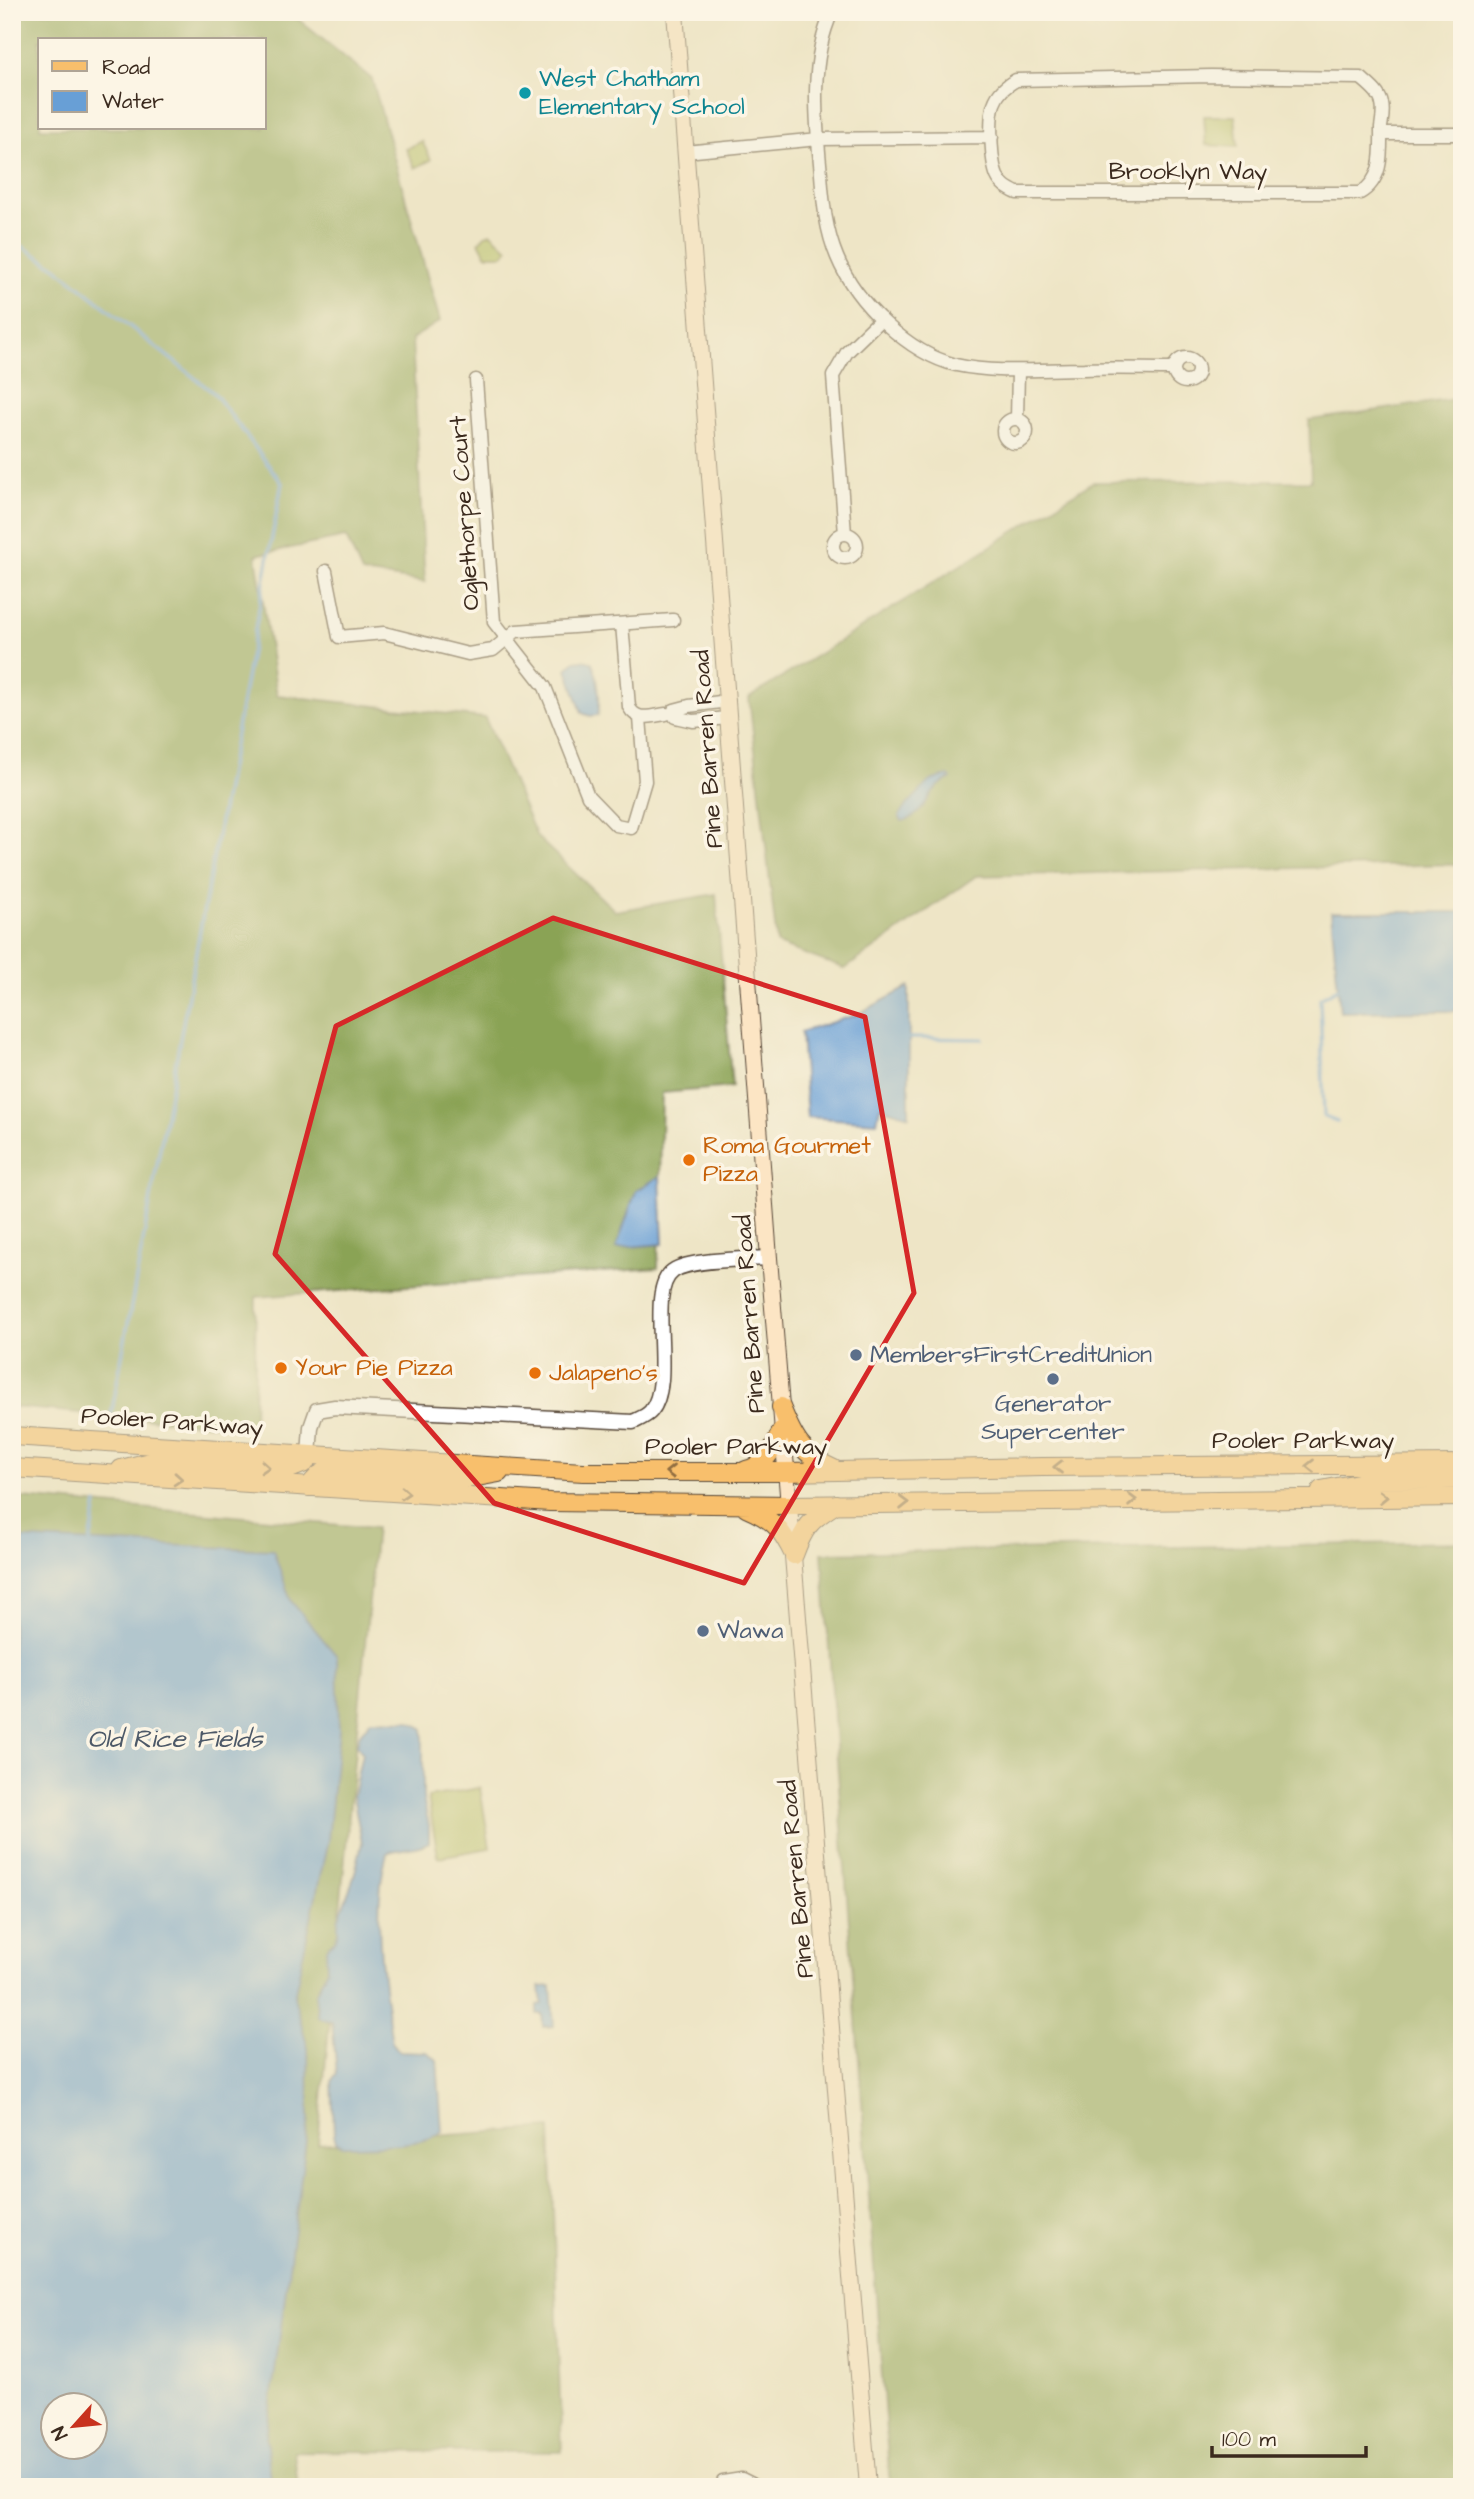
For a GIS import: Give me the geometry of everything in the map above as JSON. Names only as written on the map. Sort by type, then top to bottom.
[{"type":"main road","name":"Pine Barren Road","points":[[675,12],[780,1407],[868,2487]]},
{"type":"main road","points":[[780,1407],[794,1437],[809,1455],[822,1464],[841,1471]]},
{"type":"main road","points":[[738,1472],[756,1467],[765,1461],[782,1430]]},
{"type":"main road","name":"Pooler Parkway","points":[[12,1436],[583,1472],[1462,1464]]},
{"type":"main road","points":[[12,1447],[68,1439]]},
{"type":"main road","points":[[1436,1464],[1462,1454]]},
{"type":"main road","points":[[101,1474],[158,1460],[290,1469],[305,1463],[309,1455]]},
{"type":"main road","points":[[12,1468],[550,1502],[790,1505],[1462,1497]]},
{"type":"main road","points":[[308,1487],[326,1471],[461,1480],[523,1468]]},
{"type":"main road","points":[[1276,1498],[1374,1480],[1462,1479]]},
{"type":"main road","points":[[794,1555],[809,1522],[836,1504]]},
{"type":"main road","points":[[738,1505],[767,1517],[778,1526],[794,1555]]},
{"type":"street","points":[[832,12],[819,48],[816,88],[824,213],[832,244],[850,280],[867,304],[890,328],[922,350],[954,364],[989,370],[1018,371],[1174,369]]},
{"type":"street","name":"Brooklyn Way","points":[[1211,76],[1361,79],[1372,87],[1382,103],[1381,134],[1380,166],[1374,180],[1360,193],[1017,193],[1006,188],[997,175],[992,136],[993,105],[1003,88],[1016,80],[1211,76]]},
{"type":"street","points":[[1381,134],[1462,134]]},
{"type":"street","points":[[685,152],[818,139],[992,136]]},
{"type":"street","points":[[845,534],[833,376],[847,352],[881,318]]},
{"type":"street","points":[[1017,419],[1018,371]]},
{"type":"street","name":"Oglethorpe Court","points":[[476,380],[493,618],[506,639],[547,690],[585,792],[620,827],[631,828],[645,785],[640,718]]},
{"type":"street","points":[[326,571],[339,637],[384,633],[464,654],[493,650],[516,631],[673,620]]},
{"type":"street","points":[[622,624],[627,701],[631,711],[640,718],[671,714],[684,707],[728,701]]},
{"type":"street","points":[[671,714],[693,722],[729,718]]},
{"type":"street","points":[[309,1455],[311,1427],[317,1410],[335,1406],[633,1422],[651,1412],[660,1393],[662,1287],[672,1271],[687,1265],[769,1258]]},
{"type":"street","points":[[721,2487],[723,2483],[742,2479],[752,2484],[752,2487]]},
{"type":"highlighted area","points":[[553,918],[865,1017],[914,1293],[744,1583],[494,1503],[275,1254],[336,1026]]},
{"type":"green space","points":[[12,12],[289,12],[372,79],[440,321],[412,339],[425,582],[362,573],[346,537],[256,555],[277,695],[485,718],[537,837],[615,911],[716,894],[732,1087],[662,1093],[658,1268],[256,1297],[254,1428],[12,1407]]},
{"type":"green space","points":[[1204,116],[1235,116],[1238,147],[1206,145]]},
{"type":"green space","points":[[422,141],[431,160],[415,168],[406,149]]},
{"type":"green space","points":[[491,233],[508,249],[503,255],[486,255],[479,242]]},
{"type":"green space","points":[[1462,398],[1462,864],[976,876],[845,969],[777,944],[749,698],[1093,482],[1311,481],[1309,420]]},
{"type":"green space","name":"Old Rice Fields","points":[[12,1497],[376,1528],[318,2144],[550,2128],[562,2452],[294,2451],[298,2487],[12,2487]]},
{"type":"green space","points":[[1462,1542],[1462,2487],[890,2487],[822,1553]]},
{"type":"green space","points":[[480,1788],[490,1848],[438,1857],[428,1797]]},
{"type":"water","points":[[575,661],[592,662],[594,668],[599,695],[598,715],[582,713],[567,669]]},
{"type":"water","points":[[949,776],[951,779],[937,788],[917,814],[902,821],[899,816],[901,813],[924,788],[933,780]]},
{"type":"water","points":[[1331,912],[1462,912],[1462,1011],[1340,1012]]},
{"type":"water","points":[[909,987],[909,1116],[880,1107],[877,1122],[807,1117],[801,1032],[856,1015]]},
{"type":"water","points":[[660,1176],[663,1244],[616,1248],[636,1191]]},
{"type":"water","name":"Old Rice Fields","points":[[12,1538],[273,1550],[291,1601],[337,1656],[339,1730],[328,1840],[294,1997],[308,2048],[309,2119],[266,2438],[272,2487],[12,2487]]},
{"type":"water","points":[[371,1720],[409,1721],[423,1728],[423,1798],[429,1825],[429,1842],[387,1853],[380,1898],[380,1947],[392,2042],[399,2051],[427,2052],[437,2060],[442,2131],[435,2136],[411,2143],[344,2146],[336,2141],[334,2135],[332,2080],[337,2074],[332,2022],[318,2017],[315,1995],[327,1969],[326,1948],[338,1933],[338,1920],[354,1877],[362,1843],[353,1796],[362,1753],[357,1745],[360,1734]]},
{"type":"water","points":[[551,1986],[554,2026],[543,2027],[542,2014],[537,2014],[537,2005],[542,2004],[540,1987]]},
{"type":"waterway","points":[[12,240],[55,267],[215,394],[282,483],[111,1416]]},
{"type":"waterway","points":[[1337,1122],[1324,1117],[1320,998],[1338,988]]},
{"type":"waterway","points":[[909,1038],[983,1039]]},
{"type":"waterway","points":[[90,1543],[97,1504]]},
{"type":"place","name":"West Chatham Elementary School","points":[[525,93]]},
{"type":"place","name":"Roma Gourmet Pizza","points":[[689,1160]]},
{"type":"place","name":"MembersFirstCreditUnion","points":[[856,1355]]},
{"type":"place","name":"Your Pie Pizza","points":[[281,1368]]},
{"type":"place","name":"Jalapeno's","points":[[535,1373]]},
{"type":"place","name":"Generator Supercenter","points":[[1053,1379]]},
{"type":"place","name":"Wawa","points":[[703,1631]]}]
